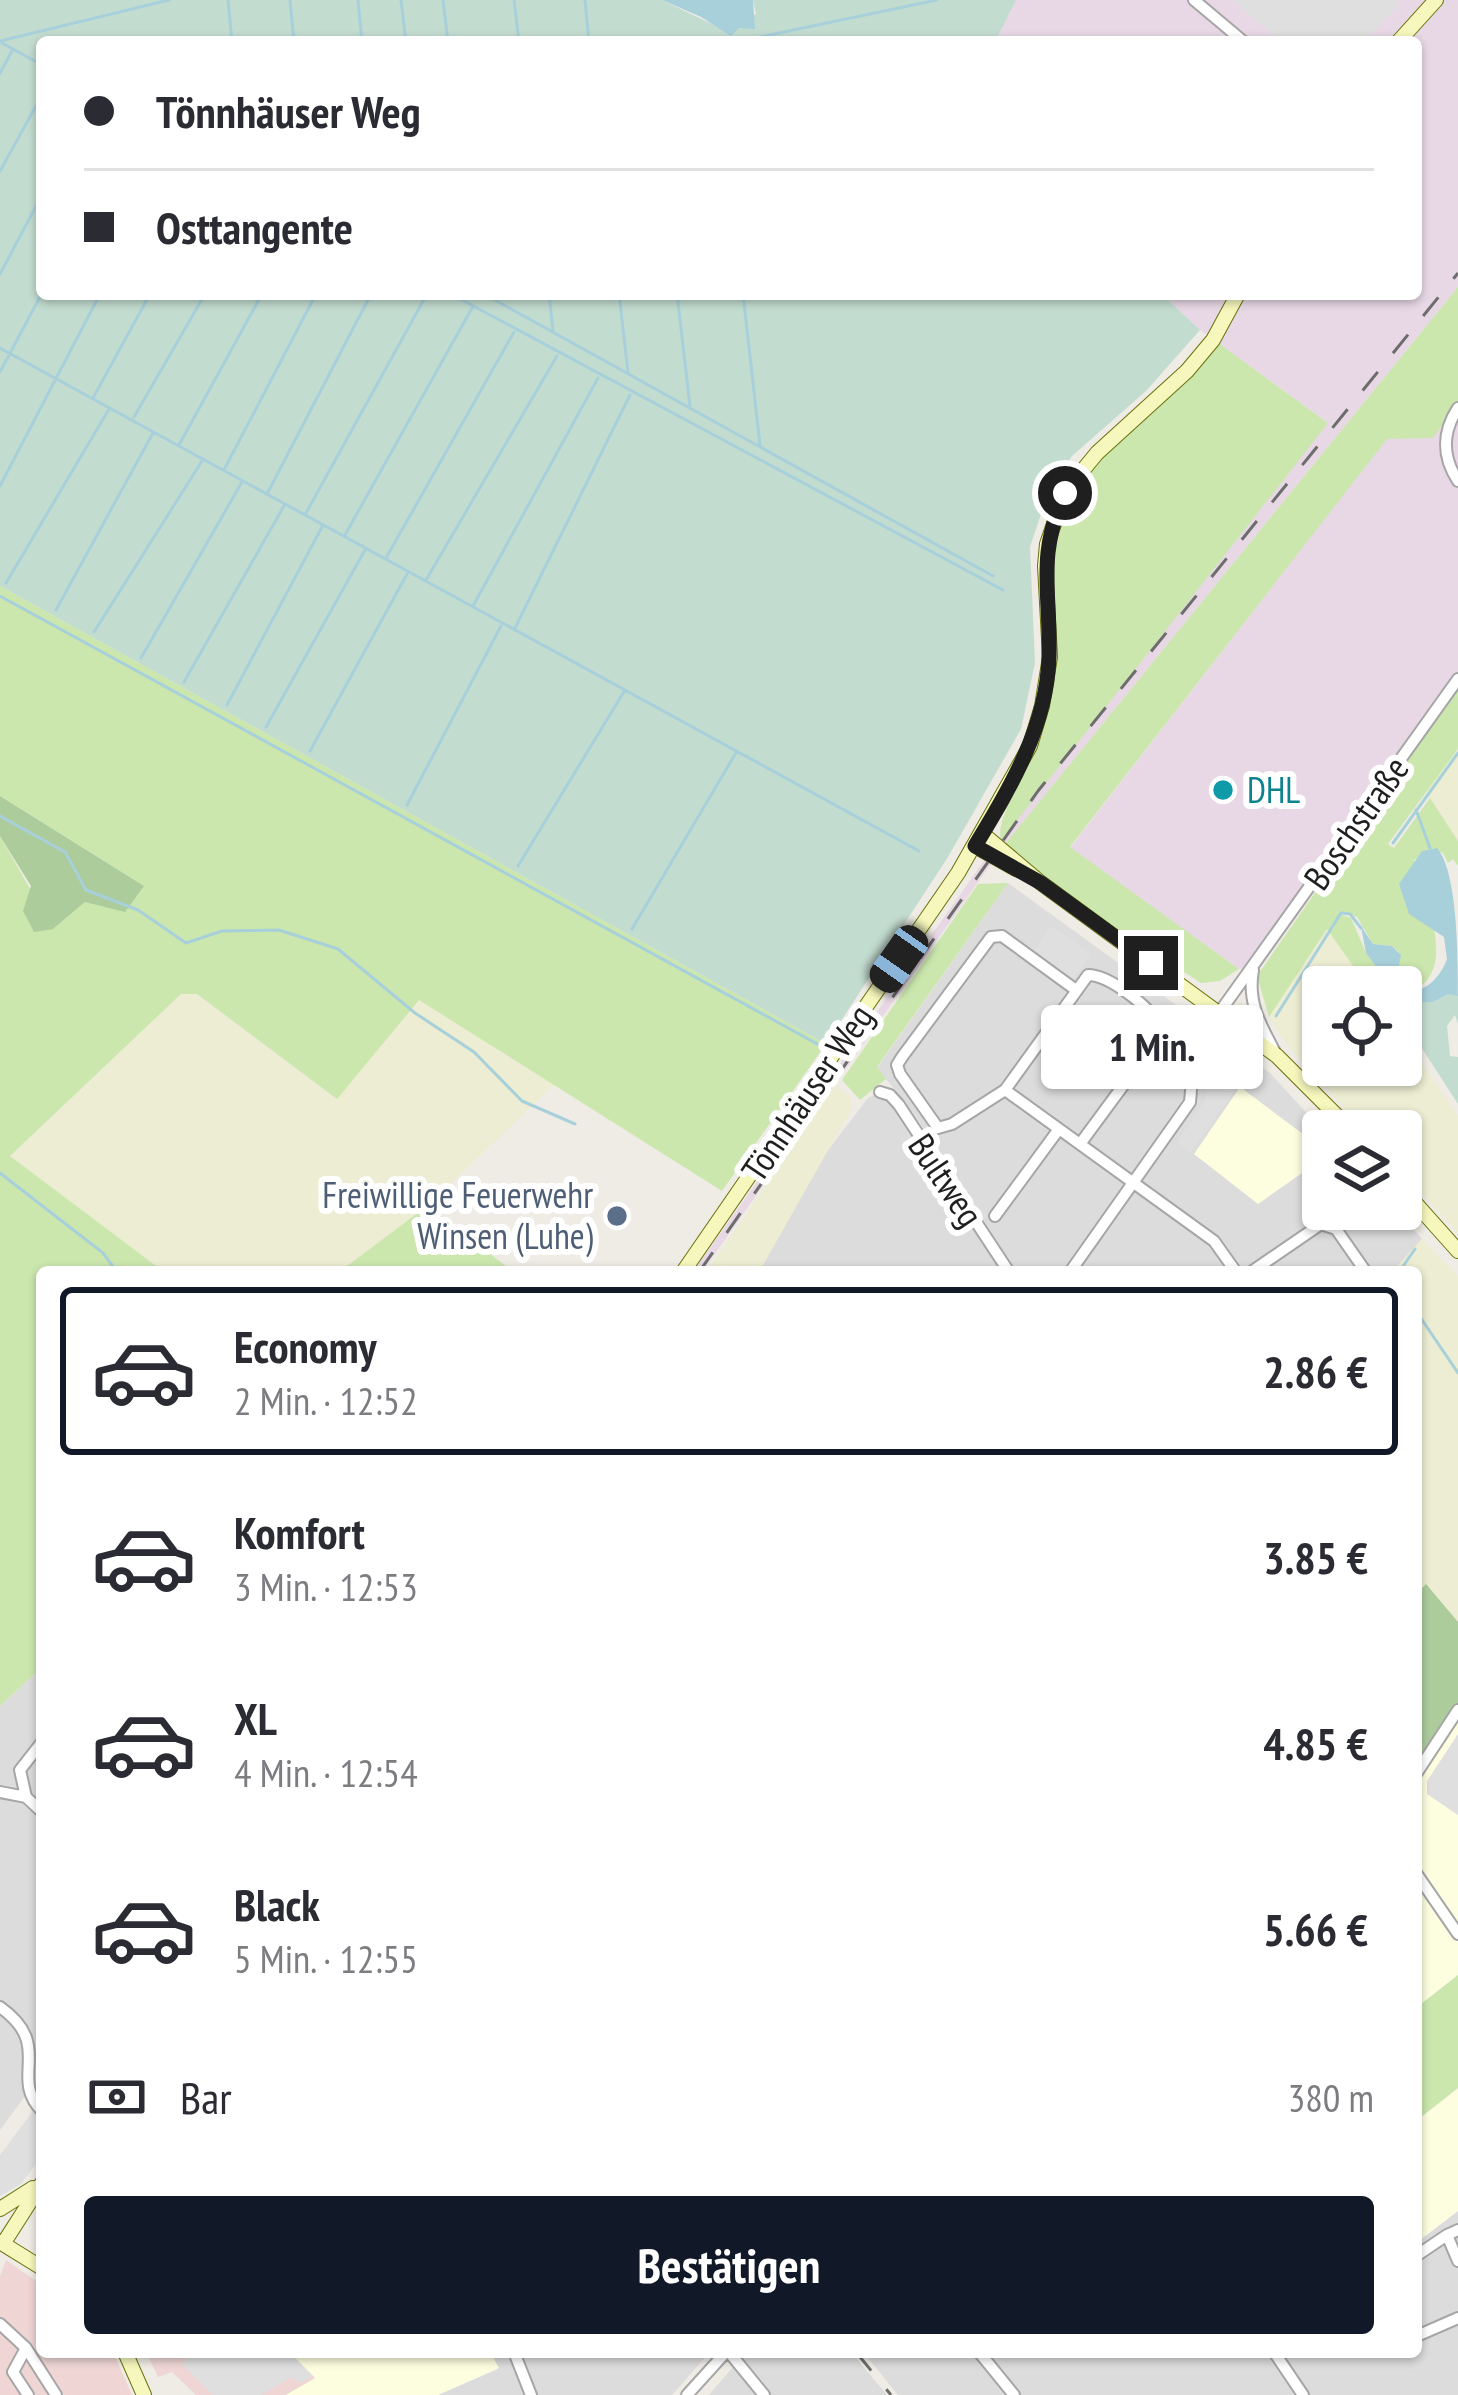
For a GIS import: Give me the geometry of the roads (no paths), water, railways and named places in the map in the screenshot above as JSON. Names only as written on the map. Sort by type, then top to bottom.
[{"type":"main road","points":[[1403,36],[1436,0]]},
{"type":"main road","name":"Tönnhäuser Weg","points":[[687,1266],[979,840],[1030,746],[1049,657],[1047,544],[1065,493],[1096,453],[1187,371],[1213,340],[1235,300]]},
{"type":"main road","points":[[979,840],[1277,1056],[1331,1110]]},
{"type":"main road","points":[[1422,1210],[1458,1251]]},
{"type":"main road","points":[[0,2209],[36,2186]]},
{"type":"main road","points":[[36,2191],[1,2246],[36,2265]]},
{"type":"main road","points":[[128,2358],[144,2395]]},
{"type":"street","points":[[1194,0],[1237,36]]},
{"type":"street","points":[[1458,408],[1445,440],[1458,481]]},
{"type":"street","name":"Boschstraße","points":[[1132,1180],[1190,1102],[1198,1044],[1216,1028],[1219,1013],[1458,679]]},
{"type":"street","points":[[1076,990],[1003,936],[991,937],[897,1065],[934,1123],[944,1128],[1005,1090],[1093,973],[1151,1012],[1158,1023],[1139,1052],[1136,1068],[1080,1144]]},
{"type":"street","points":[[1254,967],[1251,998],[1277,1056]]},
{"type":"street","points":[[1005,1090],[1214,1241],[1232,1266]]},
{"type":"street","name":"Bultweg","points":[[880,1092],[899,1106],[1005,1266]]},
{"type":"street","points":[[995,1216],[1059,1129]]},
{"type":"street","points":[[1074,1266],[1132,1180]]},
{"type":"street","points":[[1260,1266],[1321,1224],[1336,1229],[1362,1266]]},
{"type":"street","points":[[1422,1765],[1458,1710]]},
{"type":"street","points":[[26,1797],[20,1769],[36,1749]]},
{"type":"street","points":[[0,1792],[26,1797],[36,1806]]},
{"type":"street","points":[[1422,1882],[1458,1934]]},
{"type":"street","points":[[0,2007],[27,2035],[32,2063],[27,2086],[36,2104]]},
{"type":"street","points":[[1422,2252],[1453,2232],[1458,2261]]},
{"type":"street","points":[[1422,2334],[1458,2318]]},
{"type":"street","points":[[0,2324],[26,2348],[56,2395]]},
{"type":"street","points":[[26,2348],[13,2372],[28,2395]]},
{"type":"street","points":[[516,2358],[531,2395]]},
{"type":"street","points":[[687,2395],[722,2358]]},
{"type":"street","points":[[733,2358],[764,2395]]},
{"type":"street","points":[[985,2358],[1015,2395]]},
{"type":"street","points":[[1278,2358],[1303,2395]]},
{"type":"water","points":[[662,0],[753,0],[755,29],[739,28],[731,36]]},
{"type":"water","points":[[1437,848],[1444,860],[1457,939],[1458,996],[1448,994],[1433,1002],[1422,1002],[1422,988],[1436,978],[1447,959],[1444,937],[1409,914],[1399,884],[1422,851]]},
{"type":"water","points":[[1361,926],[1373,944],[1392,946],[1401,955],[1399,966],[1376,966],[1366,953]]},
{"type":"waterway","points":[[0,41],[169,0]]},
{"type":"waterway","points":[[228,0],[231,36]]},
{"type":"waterway","points":[[290,0],[293,36]]},
{"type":"waterway","points":[[358,0],[361,36]]},
{"type":"waterway","points":[[401,0],[405,36]]},
{"type":"waterway","points":[[443,0],[447,36]]},
{"type":"waterway","points":[[514,0],[518,36]]},
{"type":"waterway","points":[[585,0],[588,36]]},
{"type":"waterway","points":[[765,36],[937,0]]},
{"type":"waterway","points":[[2,43],[36,62]]},
{"type":"waterway","points":[[0,73],[12,51]]},
{"type":"waterway","points":[[0,171],[36,106]]},
{"type":"waterway","points":[[0,274],[36,206]]},
{"type":"waterway","points":[[0,372],[38,300]]},
{"type":"waterway","points":[[0,486],[97,300]]},
{"type":"waterway","points":[[93,398],[147,300]]},
{"type":"waterway","points":[[134,417],[202,300]]},
{"type":"waterway","points":[[179,445],[259,300]]},
{"type":"waterway","points":[[225,468],[313,300]]},
{"type":"waterway","points":[[267,494],[368,300]]},
{"type":"waterway","points":[[306,513],[424,300]]},
{"type":"waterway","points":[[462,300],[1003,590]]},
{"type":"waterway","points":[[495,300],[993,576]]},
{"type":"waterway","points":[[550,300],[553,331]]},
{"type":"waterway","points":[[620,300],[628,372]]},
{"type":"waterway","points":[[678,300],[690,406]]},
{"type":"waterway","points":[[744,300],[760,445]]},
{"type":"waterway","points":[[345,535],[472,308]]},
{"type":"waterway","points":[[386,558],[514,332]]},
{"type":"waterway","points":[[0,348],[919,851]]},
{"type":"waterway","points":[[426,580],[557,356]]},
{"type":"waterway","points":[[473,606],[598,378]]},
{"type":"waterway","points":[[515,628],[630,395]]},
{"type":"waterway","points":[[6,583],[109,409]]},
{"type":"waterway","points":[[56,610],[153,433]]},
{"type":"waterway","points":[[94,632],[202,461]]},
{"type":"waterway","points":[[141,658],[242,482]]},
{"type":"waterway","points":[[184,682],[284,506]]},
{"type":"waterway","points":[[227,705],[322,527]]},
{"type":"waterway","points":[[266,727],[365,550]]},
{"type":"waterway","points":[[310,751],[407,574]]},
{"type":"waterway","points":[[0,596],[821,1046]]},
{"type":"waterway","points":[[407,805],[501,626]]},
{"type":"waterway","points":[[518,866],[625,690]]},
{"type":"waterway","points":[[632,929],[737,751]]},
{"type":"waterway","points":[[1393,843],[1458,753]]},
{"type":"waterway","points":[[1416,810],[1430,848]]},
{"type":"waterway","points":[[0,816],[65,852],[86,890],[138,910],[186,943],[222,931],[279,930],[338,949],[415,1013],[474,1052],[522,1101],[575,1124]]},
{"type":"waterway","points":[[1276,1016],[1341,913],[1350,914],[1361,928]]},
{"type":"waterway","points":[[0,1173],[103,1253],[113,1266]]},
{"type":"waterway","points":[[1403,1266],[1415,1249]]},
{"type":"waterway","points":[[1422,1320],[1458,1373]]},
{"type":"railway","points":[[703,1266],[1038,791],[1458,273]]},
{"type":"railway","points":[[861,2358],[891,2395]]},
{"type":"place","name":"DHL","points":[[1223,790]]},
{"type":"place","name":"Freiwillige Feuerwehr Winsen (Luhe)","points":[[617,1216]]}]
